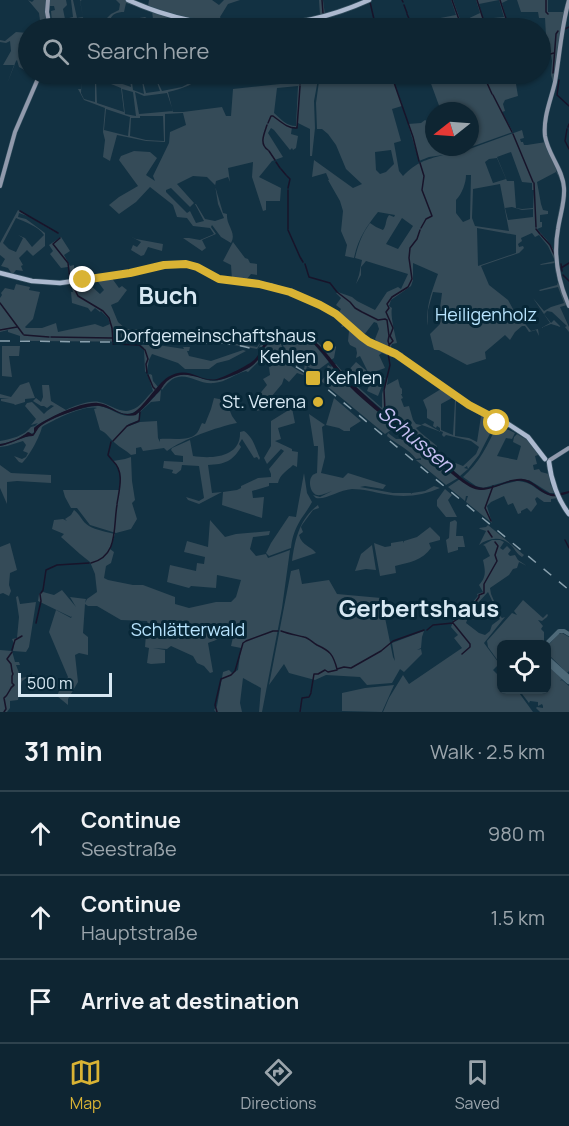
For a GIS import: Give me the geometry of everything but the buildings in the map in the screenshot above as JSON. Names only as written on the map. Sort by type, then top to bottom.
[{"type":"main road","points":[[48,0],[48,18]]},
{"type":"main road","points":[[129,0],[179,18]]},
{"type":"main road","points":[[319,18],[369,0]]},
{"type":"main road","points":[[569,0],[561,31],[555,80],[545,130],[548,147],[563,183],[564,195],[556,254],[560,280],[569,306]]},
{"type":"main road","points":[[0,186],[17,125],[35,84]]},
{"type":"main road","points":[[0,273],[32,281],[60,283],[130,273],[164,265],[187,264],[219,279],[259,284],[290,292],[327,308],[369,342],[396,354],[469,405],[528,437],[548,459],[559,497],[569,514]]},
{"type":"main road","points":[[548,459],[569,448]]},
{"type":"green space","points":[[28,0],[32,2],[47,0],[48,18],[40,18],[39,13]]},
{"type":"green space","points":[[49,0],[66,0],[67,5],[63,9],[65,18],[52,18],[51,11],[55,10],[54,6],[48,6]]},
{"type":"green space","points":[[71,0],[73,0],[77,18],[69,18],[73,17]]},
{"type":"green space","points":[[116,0],[126,0],[151,11],[126,3],[124,12],[107,18],[119,10],[120,4]]},
{"type":"green space","points":[[131,0],[148,6],[149,0],[212,0],[219,5],[224,0],[240,0],[228,4],[220,18],[183,18],[155,10]]},
{"type":"green space","points":[[319,0],[323,0],[325,15],[302,18],[320,15]]},
{"type":"green space","points":[[451,0],[453,0],[460,18],[440,18],[456,15]]},
{"type":"green space","points":[[476,0],[499,0],[479,4],[483,18],[469,18],[480,13]]},
{"type":"green space","points":[[499,0],[508,0],[502,3],[506,18],[494,18],[504,17]]},
{"type":"green space","points":[[517,0],[548,0],[548,12],[563,12],[568,0],[553,82],[551,18],[539,18],[538,12],[521,12]]},
{"type":"green space","points":[[152,11],[187,18],[153,18]]},
{"type":"green space","points":[[18,32],[18,64],[17,60],[7,84],[14,65],[3,65],[11,51],[10,41],[6,43],[0,40],[5,41]]},
{"type":"green space","points":[[81,84],[81,93],[84,99],[95,102],[96,84],[97,103],[124,112],[121,88],[111,84],[131,87],[132,84],[133,90],[144,94],[142,84],[146,93],[160,91],[158,84],[162,91],[192,84],[168,92],[172,108],[167,93],[144,96],[135,92],[139,114],[222,107],[226,116],[231,116],[233,89],[280,84],[317,84],[314,101],[315,128],[312,156],[310,156],[310,129],[298,123],[296,128],[292,127],[291,134],[298,136],[296,148],[290,150],[271,128],[268,133],[283,157],[272,161],[259,177],[281,188],[280,201],[266,201],[266,210],[263,211],[252,177],[253,162],[228,168],[230,182],[228,177],[216,181],[215,186],[207,177],[193,176],[177,184],[194,203],[190,207],[171,188],[166,190],[187,213],[190,211],[196,223],[204,221],[195,204],[205,219],[215,221],[224,218],[218,204],[215,187],[223,213],[227,214],[233,239],[231,243],[221,237],[212,225],[216,234],[202,240],[206,248],[202,251],[183,238],[200,240],[214,234],[210,228],[193,226],[187,218],[177,217],[173,205],[150,187],[136,202],[119,214],[109,205],[138,186],[119,160],[121,156],[134,151],[150,152],[157,158],[146,175],[155,181],[153,176],[169,143],[170,132],[186,125],[183,113],[165,114],[165,142],[146,141],[117,135],[110,161],[103,157],[105,140],[103,132],[105,108],[84,100],[78,89],[81,89]],"holes":[[[298,86],[296,126],[286,123],[274,113],[277,88]],[[122,89],[133,92],[136,116],[125,114]],[[106,109],[130,117],[128,136],[104,130]],[[140,116],[163,116],[164,141],[130,136],[131,118],[140,118]]]},
{"type":"green space","name":"Heiligenholz","points":[[319,84],[395,84],[402,106],[392,109],[401,141],[394,143],[399,171],[403,176],[431,158],[479,156],[479,146],[522,130],[524,138],[520,139],[524,145],[546,142],[557,170],[537,182],[543,210],[548,211],[548,214],[540,215],[542,227],[537,229],[555,252],[556,272],[569,309],[567,305],[560,307],[569,327],[569,332],[565,327],[567,326],[552,312],[547,311],[544,314],[551,323],[554,320],[561,327],[551,324],[542,328],[550,323],[533,298],[544,311],[564,303],[558,287],[539,290],[557,285],[558,282],[555,270],[555,263],[540,265],[555,261],[548,246],[539,235],[535,237],[532,233],[521,238],[522,241],[518,244],[519,247],[524,248],[519,253],[481,266],[489,285],[508,300],[531,331],[538,329],[539,336],[536,330],[529,332],[525,326],[522,326],[510,340],[505,335],[485,352],[486,359],[467,365],[439,350],[434,350],[430,334],[440,324],[442,293],[433,292],[428,310],[428,326],[427,313],[438,274],[413,263],[411,286],[391,300],[389,306],[392,308],[397,343],[392,344],[390,349],[399,354],[399,352],[403,353],[404,357],[379,344],[375,339],[379,329],[377,323],[374,322],[364,335],[377,343],[371,341],[338,314],[341,309],[336,305],[341,298],[336,293],[352,297],[375,310],[387,292],[398,287],[401,289],[408,274],[366,261],[361,267],[361,275],[356,284],[362,260],[355,258],[359,244],[370,223],[363,234],[358,245],[354,258],[345,256],[347,245],[341,231],[343,211],[340,201],[326,173],[312,177],[314,160],[353,188],[362,184],[346,169],[336,145],[328,134],[322,129],[317,129],[316,103]],"holes":[[[391,150],[394,164],[386,172],[380,174],[376,170],[375,152]],[[511,152],[522,182],[532,183],[533,208],[516,208],[514,181],[507,181],[497,157]],[[497,158],[506,179],[493,183],[485,162]],[[466,175],[471,175],[470,219],[463,222],[456,213],[456,200],[462,192]],[[500,184],[509,231],[475,226],[472,218],[473,189]],[[505,208],[533,209],[533,217],[508,220]],[[378,212],[395,215],[394,217],[389,215],[383,230],[370,223]],[[402,218],[413,226],[398,249],[386,244]],[[477,228],[516,235],[516,253],[478,266]]]},
{"type":"green space","points":[[431,84],[516,84],[518,96],[505,100],[503,104],[505,111],[502,112],[513,132],[479,144],[479,102],[438,102]]},
{"type":"green space","points":[[425,120],[425,156],[436,156],[419,161],[408,124],[421,123]]},
{"type":"green space","points":[[562,193],[561,207],[557,228]]},
{"type":"green space","points":[[18,210],[29,217],[19,213],[18,217],[26,219],[45,233],[45,246],[33,256],[27,250],[19,258],[23,271],[16,270],[13,274],[8,268],[1,266],[5,259],[0,255],[0,243]],"holes":[[[16,218],[35,227],[44,235],[32,247],[25,238],[18,235],[23,238],[16,252],[3,243]]]},
{"type":"green space","points":[[130,236],[163,244],[162,251],[148,247],[141,256],[131,250],[133,245],[137,247],[141,242]]},
{"type":"green space","points":[[61,237],[70,251],[64,255],[70,266],[74,265],[74,280],[70,281],[68,267],[61,268],[50,254],[53,251],[49,245]]},
{"type":"green space","points":[[233,242],[250,263],[257,264],[257,275],[251,274],[246,280],[232,280],[231,265],[223,261]]},
{"type":"green space","points":[[111,277],[119,288],[122,286],[127,290],[118,302],[111,305],[118,322],[126,329],[213,331],[218,341],[257,347],[262,340],[257,349],[222,343],[31,341],[20,340],[20,336],[8,330],[0,332],[1,293],[5,288],[14,290],[16,284],[40,292],[33,319],[26,328],[42,328],[56,323],[58,332],[95,324],[103,327],[110,324],[101,311],[95,308],[91,312],[88,308],[72,303],[71,284],[88,280],[88,283],[100,294],[104,290],[96,279]]},
{"type":"green space","points":[[345,324],[378,349],[396,357],[382,353],[379,355],[385,368],[374,372],[385,378],[378,396],[367,391],[372,378],[369,377],[360,386],[343,370],[347,372],[356,362],[368,372],[360,356],[356,358],[356,348],[348,341],[347,326],[341,326]]},
{"type":"green space","points":[[295,332],[305,334],[314,338],[327,353],[330,345],[334,345],[336,347],[334,358],[331,360],[319,345],[303,334],[281,335],[264,345],[261,350],[258,349],[274,335]]},
{"type":"green space","points":[[303,336],[313,343],[329,362],[318,370],[307,366],[306,370],[304,369],[305,364],[297,364],[298,367],[277,356],[278,354],[296,364],[294,355],[288,356],[282,343],[279,344],[283,350],[277,352],[275,349],[272,353],[262,351],[270,343],[280,338]]},
{"type":"green space","points":[[141,345],[184,349],[183,347],[190,347],[187,351],[189,356],[211,361],[246,351],[229,360],[217,363],[209,369],[185,369],[178,363],[152,354],[145,372],[144,348]]},
{"type":"green space","points":[[2,346],[20,346],[19,356],[9,356],[12,377],[2,376]]},
{"type":"green space","points":[[261,353],[288,364],[304,374],[297,373],[289,382],[284,378],[282,384],[260,410],[257,411],[259,405],[257,397],[267,385],[263,379],[270,375],[269,367],[271,367],[263,359],[264,356],[248,372],[242,372],[223,381],[207,383],[181,376],[169,382],[162,390],[161,388],[167,380],[180,375],[213,381],[228,378],[253,365]]},
{"type":"green space","points":[[336,364],[382,408],[382,394],[387,377],[387,385],[398,379],[402,389],[403,398],[401,399],[404,407],[409,406],[416,424],[425,423],[441,432],[422,425],[416,428],[437,446],[441,455],[463,466],[476,454],[479,447],[471,441],[446,435],[444,437],[440,428],[433,426],[434,422],[427,418],[423,400],[441,389],[481,414],[427,379],[494,419],[495,424],[479,455],[468,469],[460,476],[358,389],[334,365]],"holes":[[[452,398],[455,400],[453,435],[441,430],[441,404]],[[456,401],[481,416],[477,442],[455,436]]]},
{"type":"green space","points":[[328,365],[332,366],[349,385],[389,420],[386,422],[393,426],[391,430],[385,434],[321,381],[330,371]]},
{"type":"green space","points":[[150,374],[158,387],[135,412],[124,414],[106,405],[87,404],[42,422],[34,428],[35,431],[32,434],[29,432],[15,440],[0,444],[0,441],[21,435],[38,423],[31,425],[36,419],[25,406],[27,403],[32,402],[44,414],[54,406],[47,408],[33,401],[36,398],[41,402],[42,385],[49,385],[51,401],[66,410],[82,404],[96,402],[127,411],[137,407],[153,391],[148,375]]},
{"type":"green space","points":[[29,382],[35,398],[25,399],[25,402],[15,405],[1,401],[1,399],[9,399],[0,398],[0,394],[11,397],[20,385]]},
{"type":"green space","points":[[161,390],[160,401],[151,402],[139,413],[139,420],[126,427],[140,422],[157,421],[160,442],[160,439],[189,438],[197,433],[202,423],[205,424],[214,398],[224,400],[225,409],[228,408],[237,423],[200,434],[167,451],[164,448],[143,451],[141,447],[136,448],[136,454],[131,455],[100,430],[94,409],[97,408],[91,408],[69,414],[42,427],[34,446],[22,463],[14,456],[22,459],[26,457],[28,453],[23,451],[26,445],[23,441],[0,447],[33,436],[42,424],[67,413],[86,408],[99,406],[129,416],[137,414]]},
{"type":"green space","points":[[334,398],[361,421],[350,428],[350,431],[326,425]]},
{"type":"green space","points":[[292,408],[295,423],[278,428],[281,439],[275,441],[298,452],[297,467],[293,465],[282,475],[278,483],[269,483],[269,486],[252,491],[253,498],[264,497],[262,518],[222,505],[223,492],[237,490],[258,478],[271,477],[269,469],[284,451],[281,449],[267,464],[264,458],[271,446],[271,421]]},
{"type":"green space","points":[[309,414],[325,425],[322,427],[325,457],[321,473],[343,478],[348,473],[386,485],[383,489],[360,487],[393,493],[411,494],[434,486],[440,488],[406,496],[352,489],[324,498],[316,498],[313,495],[320,497],[332,491],[317,495],[310,487],[311,478],[317,473],[318,446],[314,446]]},
{"type":"green space","points":[[500,424],[516,431],[497,426],[515,433],[512,439],[506,438],[497,456],[517,460],[521,446],[513,442],[514,437],[517,434],[527,440],[518,432],[530,441],[544,459],[543,461],[537,452],[538,455],[535,456],[537,464],[533,465],[534,470],[539,469],[549,474],[546,464],[550,471],[550,484],[557,493],[550,493],[529,480],[512,480],[483,488],[463,477],[478,460],[497,425]]},
{"type":"green space","points":[[396,426],[458,478],[446,485],[416,460],[421,460],[421,458],[416,459],[387,436],[388,433],[400,439]]},
{"type":"green space","points":[[244,431],[254,443],[259,460],[257,457],[254,458],[242,439],[239,444],[241,447],[231,459],[224,463],[208,465],[212,493],[222,492],[199,504],[186,497],[199,501],[204,498],[199,466],[182,465],[181,470],[176,474],[172,473],[173,470],[163,468],[164,461],[183,462],[183,456],[175,455],[172,448],[190,440],[193,456],[216,457],[236,447],[240,432]]},
{"type":"green space","points":[[131,457],[135,500],[132,503],[137,519],[131,529],[116,533],[90,525],[77,508],[71,508],[63,490],[119,490],[120,474],[113,461]]},
{"type":"green space","points":[[0,465],[11,473],[51,475],[51,483],[7,482],[7,504],[0,488]]},
{"type":"green space","points":[[304,473],[307,493],[312,502],[295,530],[291,548],[269,556],[266,553],[271,543],[289,516],[296,517]]},
{"type":"green space","points":[[460,479],[481,490],[517,481],[530,484],[558,498],[551,499],[551,502],[544,502],[537,497],[535,499],[537,504],[531,512],[527,508],[518,514],[513,503],[508,505],[504,496],[487,506],[492,523],[466,502],[468,496],[465,501],[448,487]]},
{"type":"green space","points":[[445,489],[452,495],[448,500],[457,517],[446,517],[437,506],[437,500]]},
{"type":"green space","points":[[74,510],[89,526],[115,534],[110,549],[114,552],[111,563],[106,566],[104,578],[143,585],[175,597],[175,604],[189,608],[216,602],[231,602],[236,597],[241,580],[217,575],[216,588],[191,586],[189,588],[167,582],[170,565],[196,571],[197,563],[204,564],[205,557],[184,552],[187,541],[208,547],[210,520],[225,537],[270,531],[269,535],[253,537],[250,549],[256,556],[266,554],[268,558],[290,550],[282,608],[262,712],[259,712],[261,688],[243,678],[240,703],[242,712],[216,712],[214,710],[217,706],[223,672],[229,670],[232,673],[238,670],[241,648],[231,646],[236,624],[230,622],[222,636],[208,643],[213,672],[210,673],[204,666],[197,663],[193,656],[171,646],[167,649],[153,648],[165,650],[165,663],[147,663],[149,648],[145,647],[146,634],[151,632],[147,621],[121,620],[97,606],[85,604],[83,633],[88,637],[88,655],[79,653],[75,655],[78,682],[68,699],[68,705],[57,696],[58,689],[68,677],[49,632],[56,610],[71,618],[72,616],[38,601],[39,594],[43,592],[54,595],[62,590],[76,607],[70,597],[86,599],[85,603],[97,592],[95,574],[90,562],[61,537],[64,534],[52,529],[54,520],[67,521],[65,519]]},
{"type":"green space","points":[[313,510],[302,525],[303,532],[299,535],[302,541],[316,553],[292,561],[297,538],[302,523]]},
{"type":"green space","points":[[455,520],[457,522],[456,536],[463,536],[465,547],[458,547],[458,550],[448,553],[446,540],[449,538],[450,522]]},
{"type":"green space","points":[[488,525],[524,555],[520,556],[512,546],[500,539],[491,539],[479,545],[486,531],[479,528]]},
{"type":"green space","points":[[430,527],[440,537],[440,540],[429,543],[431,548],[428,552],[415,560],[395,566],[396,573],[380,576],[374,543],[385,547],[391,546],[391,543],[403,541],[404,543]]},
{"type":"green space","points":[[492,540],[500,540],[504,542],[500,548],[503,550],[507,546],[511,550],[508,554],[510,556],[515,555],[527,566],[519,562],[517,568],[490,588],[501,617],[505,617],[484,643],[497,661],[497,666],[493,670],[497,674],[497,694],[520,694],[533,712],[383,712],[403,675],[409,684],[462,648],[454,638],[458,635],[451,627],[454,619],[467,610],[463,606],[465,602],[471,604],[478,596],[477,594],[483,592],[479,585],[485,570],[483,560],[490,556],[483,545]],"holes":[[[488,592],[500,619],[485,635],[466,623],[470,608]]]},
{"type":"green space","points":[[10,543],[17,570],[10,573],[9,596],[0,594],[0,547]]},
{"type":"green space","points":[[372,545],[376,570],[355,571],[361,554]]},
{"type":"green space","name":"Schlätterwald","points":[[299,569],[302,584],[329,580],[337,594],[381,598],[395,661],[392,643],[424,631],[421,648],[417,650],[421,649],[422,654],[404,672],[400,669],[392,683],[367,685],[360,677],[326,675],[315,680],[289,673],[284,664],[269,685],[291,571]]},
{"type":"green space","points":[[18,596],[20,604],[36,602],[29,647],[26,652],[13,651],[12,639],[17,638],[19,617],[16,597]]},
{"type":"green space","points":[[523,600],[543,618],[547,614],[542,621],[538,620],[543,626],[541,629],[544,632],[544,640],[497,640],[497,659],[488,647],[487,641],[512,613],[517,615],[514,611]]},
{"type":"green space","points":[[562,633],[569,637],[569,671],[567,673],[551,657],[551,642],[558,634]]},
{"type":"green space","points":[[0,650],[12,651],[15,662],[19,662],[20,665],[16,665],[21,678],[27,678],[22,681],[18,700],[10,701],[10,708],[7,712],[0,712]]},
{"type":"green space","points":[[551,669],[562,679],[560,681],[562,680],[569,686],[569,712],[540,712],[536,708],[543,708],[542,704],[538,706],[538,702],[530,701],[529,703],[522,694],[551,694]]},
{"type":"green space","points":[[394,685],[382,712],[342,711],[342,693]]},
{"type":"water","name":"Schussen","points":[[303,334],[310,338],[369,399],[472,485],[484,488],[512,480],[523,479],[551,494],[569,491],[569,493],[551,496],[523,481],[510,482],[483,490],[470,487],[356,393],[315,345],[303,337],[283,337],[275,340],[264,348],[255,363],[243,371],[226,378],[211,380],[236,371],[251,362],[257,357],[267,340],[282,335]]},
{"type":"water","points":[[182,372],[200,377],[184,375],[170,379],[136,415],[122,414],[100,406],[87,407],[47,422],[39,427],[33,436],[0,446],[28,432],[34,433],[34,428],[65,411],[91,403],[107,406],[124,414],[133,413],[164,380]]},
{"type":"waterway","points":[[322,0],[323,13]]},
{"type":"waterway","points":[[452,0],[458,18]]},
{"type":"waterway","points":[[477,0],[483,18]]},
{"type":"waterway","points":[[500,0],[506,18]]},
{"type":"waterway","points":[[546,0],[548,14]]},
{"type":"waterway","points":[[370,2],[374,18]]},
{"type":"waterway","points":[[404,5],[407,13]]},
{"type":"waterway","points":[[407,14],[409,18]]},
{"type":"waterway","points":[[565,29],[569,27]]},
{"type":"waterway","points":[[553,73],[558,31]]},
{"type":"waterway","points":[[559,80],[557,95],[569,106]]},
{"type":"waterway","points":[[394,84],[419,161]]},
{"type":"waterway","points":[[488,84],[492,94]]},
{"type":"waterway","points":[[268,123],[273,116],[287,126],[297,128],[300,86]]},
{"type":"waterway","points":[[493,95],[512,132]]},
{"type":"waterway","points":[[267,125],[263,142],[268,150]]},
{"type":"waterway","points":[[567,129],[565,141],[569,149]]},
{"type":"waterway","points":[[513,134],[533,182]]},
{"type":"waterway","points":[[269,151],[275,160]]},
{"type":"waterway","points":[[276,162],[280,168]]},
{"type":"waterway","points":[[420,163],[424,176],[422,190],[432,216],[426,219],[421,228]]},
{"type":"waterway","points":[[281,169],[286,175]]},
{"type":"waterway","points":[[287,176],[290,179],[288,188]]},
{"type":"waterway","points":[[534,183],[536,227]]},
{"type":"waterway","points":[[288,190],[288,229]]},
{"type":"waterway","points":[[20,211],[58,233]]},
{"type":"waterway","points":[[536,229],[540,234]]},
{"type":"waterway","points":[[288,230],[303,262]]},
{"type":"waterway","points":[[389,348],[393,341],[390,336],[393,328],[386,312],[389,308],[387,304],[392,297],[408,287],[412,279],[410,248],[420,230]]},
{"type":"waterway","points":[[541,235],[554,254]]},
{"type":"waterway","points":[[60,238],[53,244],[68,263],[70,279]]},
{"type":"waterway","points":[[561,268],[569,263]]},
{"type":"waterway","points":[[305,264],[309,277],[330,283],[337,292],[362,312],[378,320],[387,320],[389,344]]},
{"type":"waterway","points":[[561,264],[562,271]]},
{"type":"waterway","points":[[563,275],[569,281]]},
{"type":"waterway","points":[[72,284],[78,296],[103,311],[109,318],[113,342]]},
{"type":"waterway","points":[[0,303],[23,334]]},
{"type":"waterway","points":[[0,330],[17,327]]},
{"type":"waterway","points":[[24,335],[49,337]]},
{"type":"waterway","points":[[51,337],[112,338]]},
{"type":"waterway","points":[[113,344],[139,345],[145,350],[148,359],[147,373]]},
{"type":"waterway","name":"Schussen","points":[[385,411],[384,390],[390,365],[388,353]]},
{"type":"waterway","points":[[148,375],[155,389]]},
{"type":"waterway","points":[[113,441],[127,426],[139,421],[140,412]]},
{"type":"waterway","points":[[111,442],[108,455],[112,460]]},
{"type":"waterway","points":[[113,461],[117,465],[120,476],[117,504]]},
{"type":"waterway","points":[[491,521],[485,508],[493,486]]},
{"type":"waterway","points":[[91,563],[106,554],[110,547],[113,540],[117,505]]},
{"type":"waterway","points":[[488,531],[492,537]]},
{"type":"waterway","points":[[565,540],[569,548]]},
{"type":"waterway","points":[[453,622],[468,612],[469,605],[474,604],[479,595],[484,593],[484,584],[497,561],[495,555],[498,546],[495,542]]},
{"type":"waterway","points":[[41,593],[46,570],[57,565],[89,563]]},
{"type":"waterway","points":[[36,623],[41,601],[40,594]]},
{"type":"waterway","points":[[427,630],[433,625],[453,623],[470,644],[470,647],[462,654]]},
{"type":"waterway","points":[[281,631],[306,638],[325,649],[332,656],[337,669],[351,668],[381,651],[393,641],[424,630]]},
{"type":"waterway","points":[[217,712],[215,705],[221,679],[235,671],[243,643],[278,631]]},
{"type":"waterway","points":[[12,650],[15,640],[22,636]]},
{"type":"waterway","points":[[4,712],[6,709],[4,698],[14,685],[11,664],[7,659],[12,652]]},
{"type":"waterway","points":[[311,692],[314,674],[325,670],[328,672],[337,670]]},
{"type":"waterway","points":[[300,712],[302,698],[309,697],[311,693]]},
{"type":"taxiway","points":[[550,640],[559,631],[569,634]]},
{"type":"runway","points":[[551,664],[569,680]]},
{"type":"railway","points":[[0,341],[219,343],[247,347],[273,355],[297,367],[320,383],[569,590]]},
{"type":"place","name":"Dorfgemeinschaftshaus Kehlen","points":[[328,346]]},
{"type":"place","name":"Kehlen","points":[[313,378]]},
{"type":"place","name":"St. Verena","points":[[318,402]]},
{"type":"district","name":"Buch","points":[[168,296]]},
{"type":"district","name":"Gerbertshaus","points":[[419,609]]},
{"type":"route","points":[[83,280],[164,265],[186,264],[197,267],[219,279],[272,286],[290,292],[336,314],[369,342],[396,354],[469,405],[492,417],[497,423]]}]
